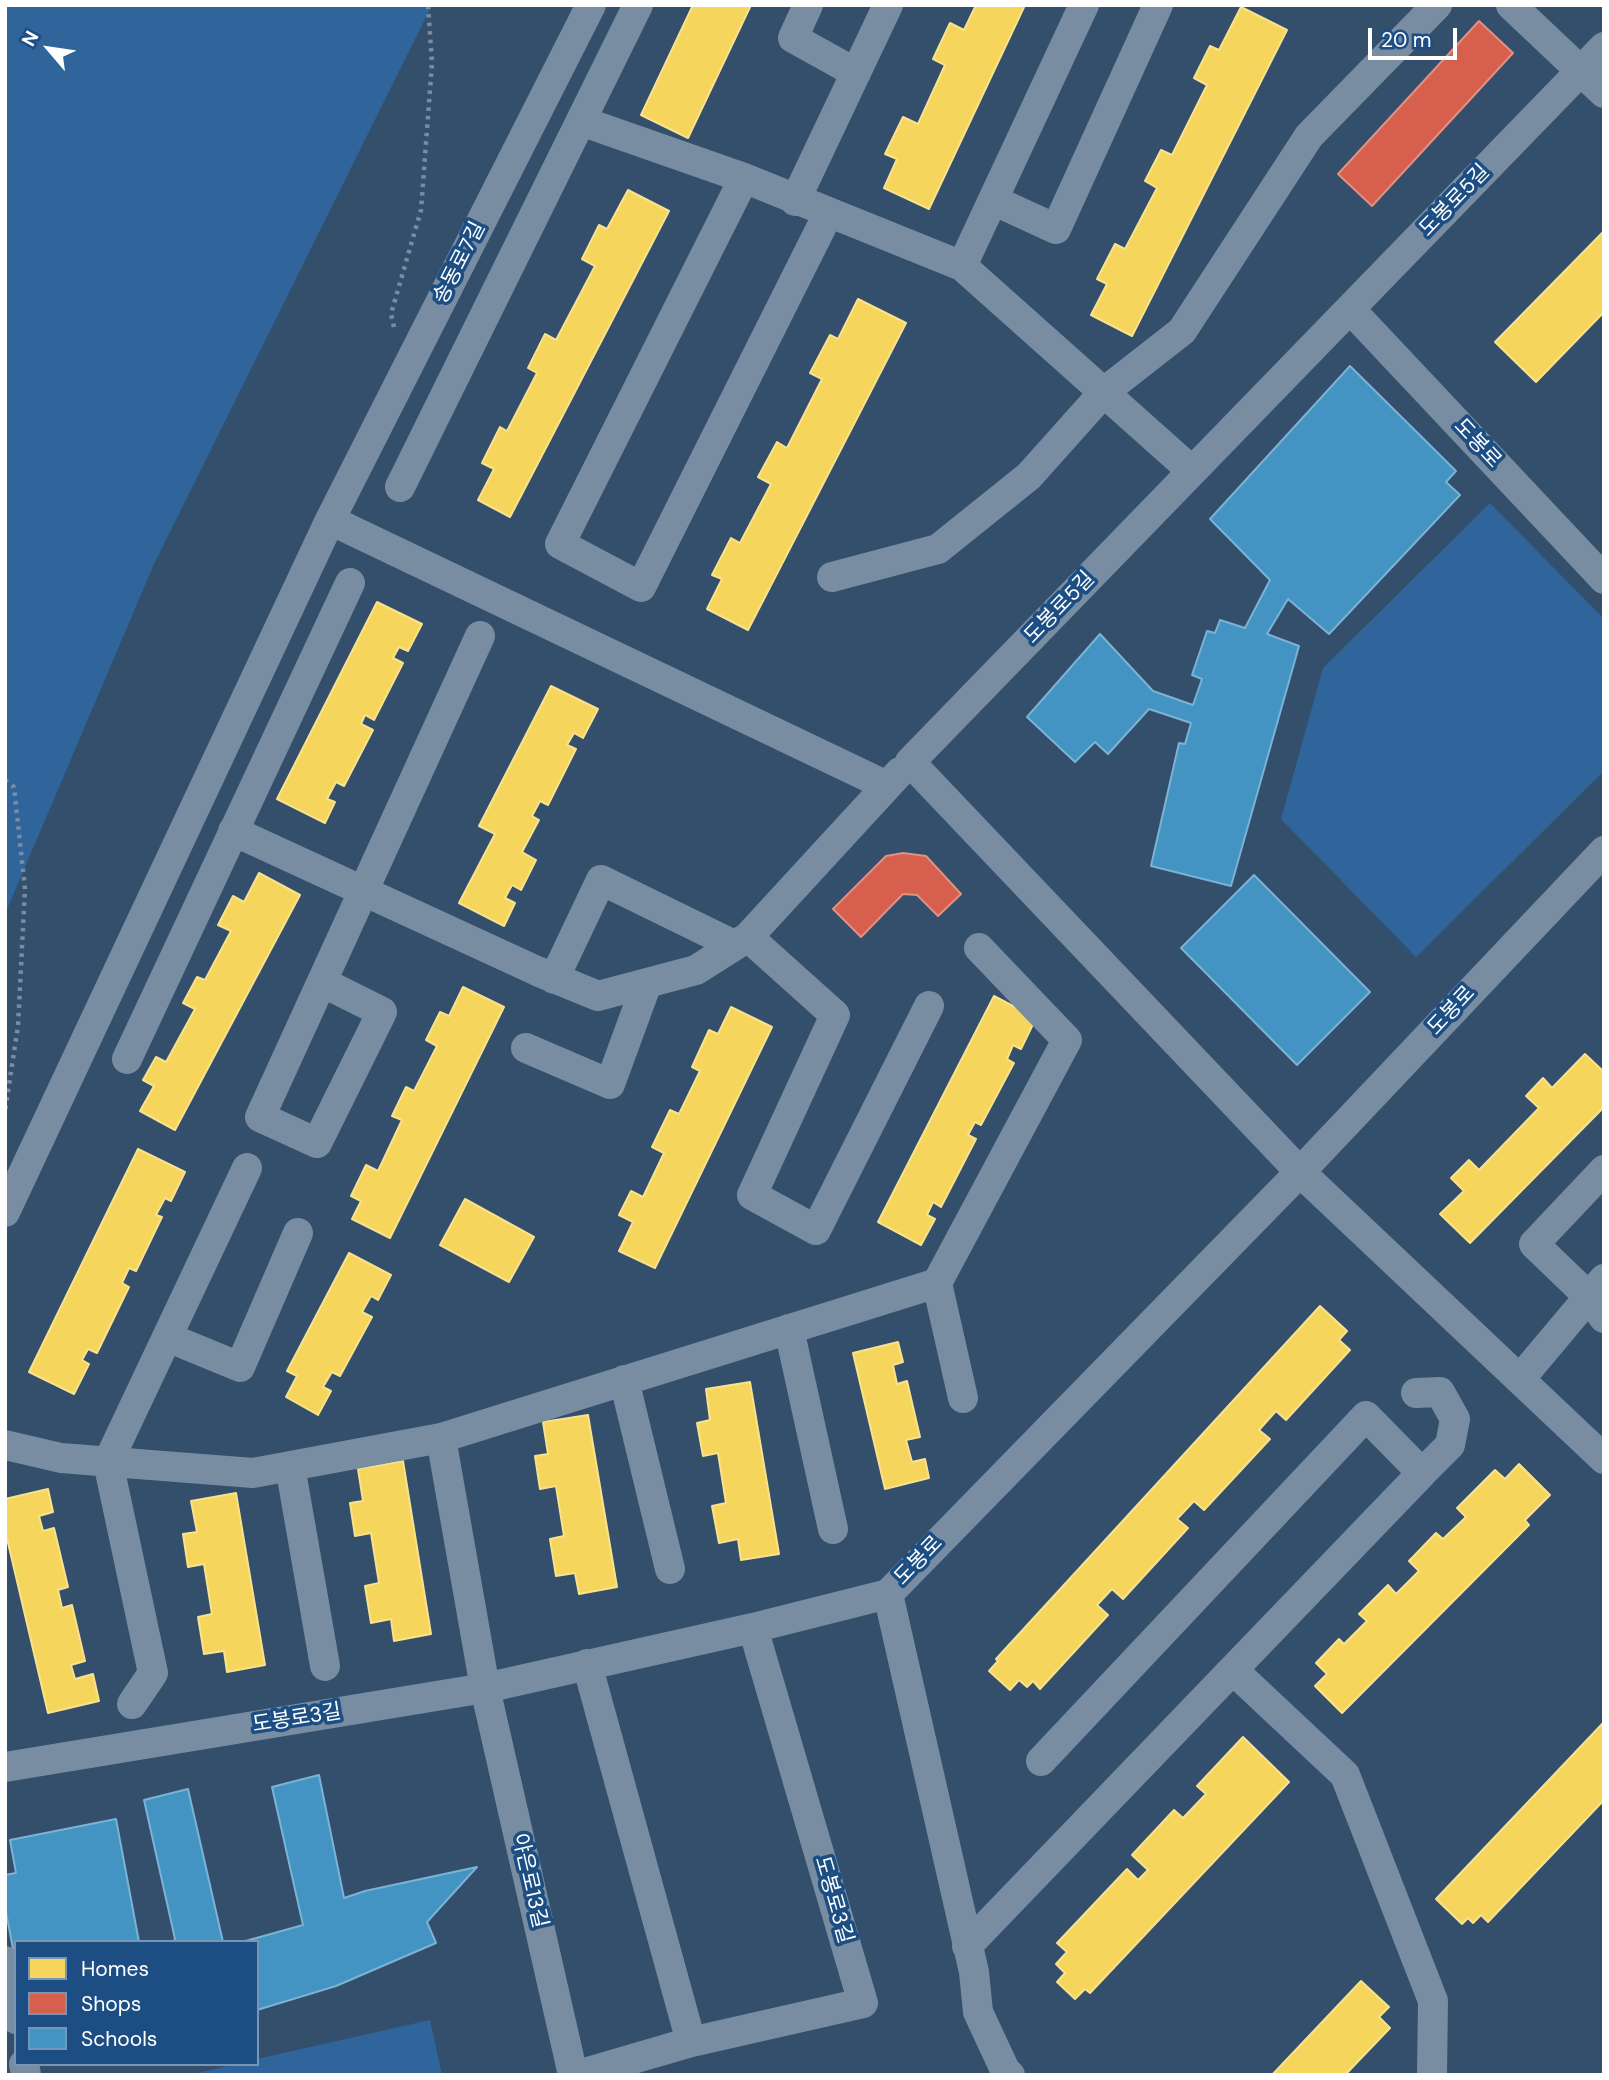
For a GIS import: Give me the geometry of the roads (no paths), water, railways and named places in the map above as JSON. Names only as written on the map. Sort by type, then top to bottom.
[{"type":"street","name":"송동로7길","points":[[5,1212],[330,520],[591,5]]},
{"type":"street","points":[[400,487],[638,5]]},
{"type":"street","points":[[808,5],[793,38],[856,73]]},
{"type":"street","points":[[795,201],[888,5]]},
{"type":"street","points":[[962,266],[1084,5]]},
{"type":"street","points":[[993,200],[1056,229],[1158,5]]},
{"type":"street","points":[[832,577],[938,549],[1029,476],[1104,392],[1182,331],[1308,136],[1437,5]]},
{"type":"street","points":[[1511,5],[1604,93]]},
{"type":"street","name":"도봉로5길","points":[[233,831],[554,979],[598,996],[695,970],[741,941],[910,762],[1604,47]]},
{"type":"street","points":[[581,121],[744,178],[795,201],[962,266],[1192,471]]},
{"type":"street","points":[[744,178],[560,544],[641,587],[828,214]]},
{"type":"street","name":"도봉로","points":[[1350,309],[1604,579]]},
{"type":"street","points":[[330,520],[887,786]]},
{"type":"street","points":[[127,1059],[350,583]]},
{"type":"street","points":[[322,982],[382,1012],[317,1143],[260,1117],[480,636]]},
{"type":"street","points":[[910,762],[1300,1172],[1604,1460]]},
{"type":"street","name":"도봉로","points":[[1010,2075],[1005,2070],[978,2012],[974,1972],[888,1594],[1300,1172],[1604,851]]},
{"type":"street","points":[[554,979],[601,880],[741,941],[835,1015],[752,1195],[816,1230],[929,1006]]},
{"type":"street","points":[[963,1398],[937,1283],[1067,1040],[979,948]]},
{"type":"street","points":[[526,1048],[610,1084],[648,983]]},
{"type":"street","points":[[132,1704],[153,1673],[108,1462],[247,1168]]},
{"type":"street","points":[[1520,1379],[1598,1298],[1534,1244],[1604,1170]]},
{"type":"street","points":[[167,1337],[240,1367],[298,1233]]},
{"type":"street","points":[[5,1445],[61,1458],[253,1473],[441,1438],[937,1283]]},
{"type":"street","points":[[789,1329],[833,1530]]},
{"type":"street","points":[[624,1380],[670,1569]]},
{"type":"street","points":[[967,1946],[1450,1445],[1455,1419],[1440,1392],[1416,1393]]},
{"type":"street","points":[[1041,1761],[1366,1416],[1422,1473]]},
{"type":"street","name":"야은로13길","points":[[441,1438],[485,1688],[575,2075]]},
{"type":"street","points":[[290,1466],[325,1666]]},
{"type":"street","name":"도봉로3길","points":[[5,1767],[485,1688],[754,1628],[888,1594]]},
{"type":"street","name":"도봉로3길","points":[[575,2075],[691,2042],[863,2003],[754,1628]]},
{"type":"street","points":[[587,1664],[691,2042]]},
{"type":"street","points":[[1233,1670],[1345,1775],[1433,2001],[1432,2075]]},
{"type":"street","points":[[5,1961],[14,2008]]}]
